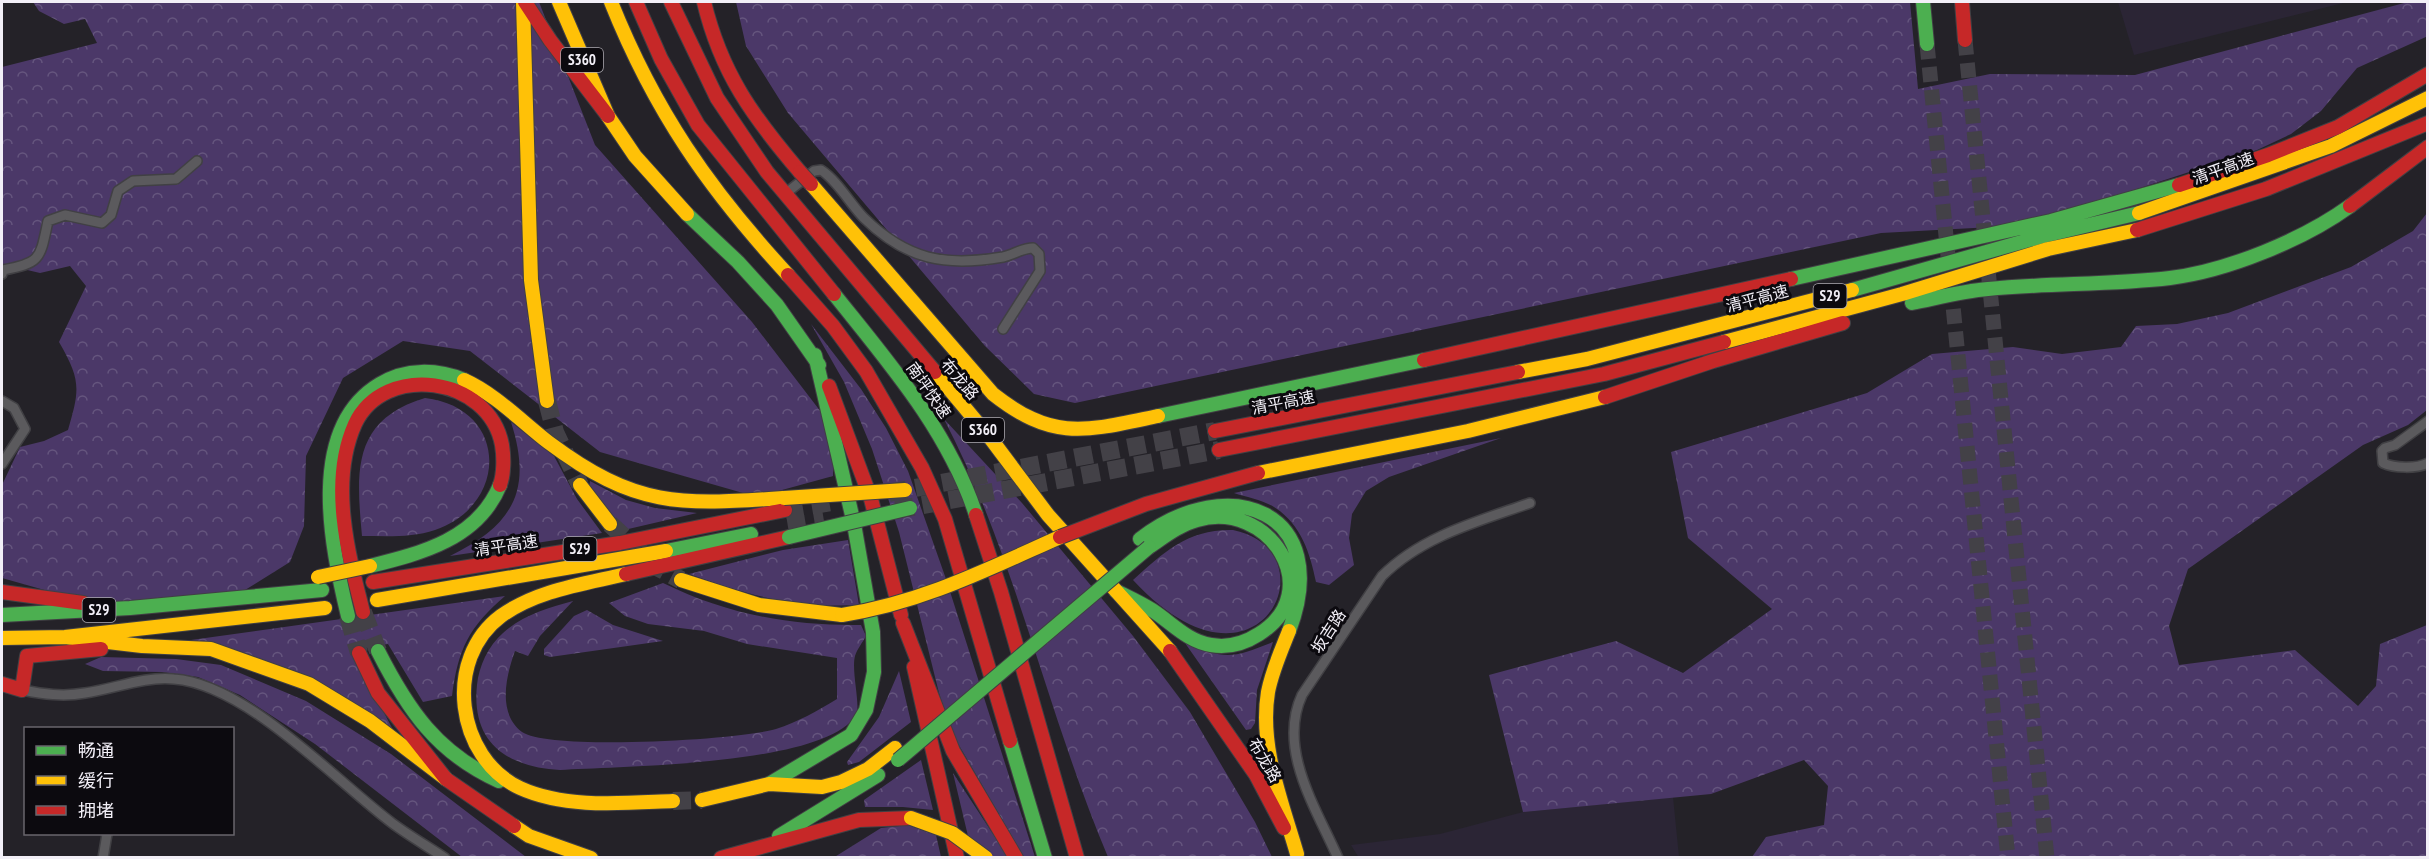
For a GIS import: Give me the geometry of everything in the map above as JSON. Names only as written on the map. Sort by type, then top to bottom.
[{"type":"main road","points":[[524,2],[608,116]]},
{"type":"main road","points":[[524,2],[531,280],[547,401]]},
{"type":"main road","name":"S360","points":[[559,2],[608,116],[635,156],[777,305],[815,355],[846,424],[892,576],[957,858]]},
{"type":"main road","points":[[611,2],[642,75],[684,145],[727,206],[834,327],[909,439],[925,470],[945,519],[1045,858]]},
{"type":"main road","name":"南坪快速","points":[[636,2],[661,59],[698,125],[900,375],[932,421],[953,460],[974,509],[1001,592],[1077,858]]},
{"type":"main road","name":"布龙路","points":[[671,2],[717,98],[738,132],[784,194],[991,439],[1048,515],[1174,655],[1256,775],[1298,856]]},
{"type":"main road","points":[[704,2],[716,48],[740,99],[800,172],[993,394],[1023,418],[1049,428],[1098,429],[1591,325],[2069,217],[2177,185],[2320,134],[2357,118],[2427,74]]},
{"type":"main road","points":[[1923,2],[1927,44]]},
{"type":"main road","points":[[1962,2],[1965,40]]},
{"type":"main road","name":"清平高速","points":[[1215,431],[1587,359],[1788,308],[2043,236],[2156,209],[2331,146],[2427,98]]},
{"type":"main road","name":"清平高速","points":[[1219,450],[1604,374],[1902,294],[2048,249],[2154,227],[2266,189],[2427,123]]},
{"type":"main road","points":[[681,580],[759,605],[842,615],[865,612],[918,599],[1131,508],[1187,489],[1468,431],[1609,396],[1713,361],[1942,296],[2003,287],[2195,275],[2287,243],[2332,219],[2427,147]]},
{"type":"main road","points":[[769,784],[850,736],[864,715],[872,689],[875,662],[861,562],[834,429],[815,355]]},
{"type":"main road","points":[[348,616],[333,541],[331,486],[333,458],[342,424],[360,398],[382,381],[406,372],[432,371],[457,377],[484,390],[591,471],[632,492],[678,502],[785,504],[905,490]]},
{"type":"main road","name":"S29","points":[[2,615],[196,602],[320,584],[370,566],[443,544],[469,528],[494,504],[504,471],[502,442],[493,418],[472,398],[448,386],[424,383],[395,389],[371,403],[355,424],[346,456],[344,504],[346,536],[363,612]]},
{"type":"main road","points":[[580,485],[609,524]]},
{"type":"main road","name":"清平高速","points":[[372,582],[620,543],[785,504]]},
{"type":"main road","points":[[1145,543],[1155,526],[1173,516],[1198,507],[1224,504],[1250,508],[1271,519],[1294,547],[1300,566],[1299,597],[1269,683],[1266,713],[1268,745],[1298,856]]},
{"type":"main road","points":[[520,788],[492,769],[480,754],[471,736],[464,713],[463,693],[469,659],[494,622],[526,602],[553,591],[788,532],[910,508]]},
{"type":"main road","points":[[754,851],[840,800],[1145,543],[1200,519],[1232,518],[1257,525],[1276,542],[1289,568],[1290,586],[1285,606],[1275,621],[1260,636],[1240,644],[1212,646],[1197,642],[1153,610],[1116,591]]},
{"type":"main road","name":"清平高速","points":[[377,600],[788,532]]},
{"type":"main road","points":[[2,592],[130,608]]},
{"type":"main road","name":"S29","points":[[2,638],[65,637],[325,608]]},
{"type":"main road","points":[[903,623],[953,751],[1016,858]]},
{"type":"main road","points":[[65,637],[142,646],[211,649],[309,684],[370,721],[446,779],[529,836],[591,858]]},
{"type":"main road","points":[[2,684],[22,690],[23,669],[27,656],[142,646]]},
{"type":"main road","points":[[378,651],[403,699],[438,742],[475,770],[520,788],[563,800],[673,801]]},
{"type":"main road","points":[[359,653],[378,693],[446,779]]},
{"type":"main road","points":[[702,800],[769,784],[822,787],[841,782],[897,754]]},
{"type":"main road","points":[[1054,780],[1086,858]]},
{"type":"main road","points":[[721,858],[754,851],[859,820],[911,818],[956,834],[975,846],[986,858]]},
{"type":"street","points":[[2,273],[3,270],[30,265],[41,252],[48,221],[65,215],[102,223],[111,215],[118,191],[133,181],[176,179],[197,161]]},
{"type":"street","points":[[784,194],[814,171],[821,170],[864,218],[887,238],[924,257],[949,262],[979,261],[1008,256],[1033,248],[1039,254],[1040,271],[1003,329]]},
{"type":"street","points":[[2,401],[14,408],[25,429],[2,464]]},
{"type":"street","points":[[2427,421],[2395,445],[2385,448],[2382,456],[2383,463],[2388,465],[2414,466],[2427,463]]},
{"type":"street","name":"坂吉路","points":[[1338,858],[1296,760],[1293,724],[1302,695],[1382,576],[1391,567],[1443,536],[1530,503]]},
{"type":"street","points":[[22,690],[58,696],[141,681],[175,679],[227,694],[302,748],[392,823],[445,858]]},
{"type":"street","points":[[102,858],[107,835]]},
{"type":"shaded area","points":[[2118,2],[2347,2],[2134,55]]},
{"type":"shaded area","points":[[1673,797],[1679,857],[1359,858],[1351,845],[1440,834],[1523,812]]},
{"type":"green space","points":[[33,2],[539,2],[595,145],[752,322],[834,429],[833,476],[757,497],[600,452],[470,351],[403,341],[343,378],[306,456],[304,526],[290,562],[237,595],[94,604],[2,578],[2,485],[20,447],[44,441],[68,430],[75,404],[76,385],[75,376],[59,342],[86,286],[70,266],[40,273],[2,264],[2,67],[97,43],[85,19],[64,24],[39,11]]},
{"type":"green space","points":[[736,2],[1910,2],[1918,89],[1990,74],[2135,75],[2408,2],[2427,2],[2428,36],[2357,68],[2321,111],[2291,134],[2257,150],[2066,212],[1992,227],[1881,233],[1075,403],[1034,394],[985,346],[788,113],[746,46]]},
{"type":"green space","points":[[2427,213],[2427,410],[2408,425],[2363,445],[2188,569],[2169,626],[2179,665],[2295,650],[2358,706],[2376,686],[2380,644],[2427,625],[2427,857],[1752,857],[1766,837],[1824,825],[1828,786],[1804,760],[1711,794],[1523,812],[1489,675],[1616,641],[1683,673],[1772,609],[1688,538],[1671,452],[1867,393],[1932,354],[2013,347],[2062,354],[2121,347],[2136,326],[2177,324],[2228,313],[2351,267],[2413,231]]},
{"type":"green space","points":[[811,324],[861,389],[886,428],[908,471],[946,579],[1035,857],[1024,857],[953,735],[939,693],[899,532],[872,449],[844,382]]},
{"type":"green space","points":[[425,398],[453,406],[472,419],[485,438],[489,458],[487,480],[476,500],[459,518],[435,530],[408,535],[362,536],[360,470],[371,434],[384,420],[401,408]]},
{"type":"green space","points":[[944,419],[1022,503],[1133,636],[1190,712],[1255,822],[1272,857],[1108,857],[1086,803],[991,526]]},
{"type":"green space","points":[[511,422],[554,456],[577,499],[602,533],[450,556],[489,532],[503,518],[512,503],[518,487],[520,468]]},
{"type":"green space","points":[[1501,438],[1389,477],[1366,491],[1352,514],[1349,538],[1354,565],[1329,585],[1316,582],[1303,540],[1283,514],[1265,502],[1234,493]]},
{"type":"green space","points":[[590,481],[626,500],[655,508],[697,513],[624,530],[589,489]]},
{"type":"green space","points":[[1233,530],[1263,544],[1278,566],[1279,591],[1268,614],[1247,629],[1216,633],[1178,618],[1133,580],[1155,560],[1190,538],[1203,533]]},
{"type":"green space","points":[[848,540],[859,605],[813,605],[772,599],[732,589],[689,574],[783,550]]},
{"type":"green space","points":[[663,583],[711,603],[759,616],[809,623],[861,625],[866,636],[856,653],[854,662],[856,715],[837,732],[805,745],[765,754],[719,760],[560,770],[523,763],[508,757],[496,748],[486,736],[480,722],[477,705],[478,678],[485,657],[498,638],[519,621],[545,609],[573,601],[540,636],[528,656],[515,651],[507,683],[506,705],[514,724],[522,732],[539,738],[605,742],[725,737],[776,729],[800,720],[837,699],[837,658],[747,644],[704,631],[648,624],[625,616],[609,603]]},
{"type":"green space","points":[[505,596],[482,618],[467,640],[458,665],[452,696],[423,702],[388,644],[351,650],[401,745],[356,713],[191,640]]},
{"type":"green space","points":[[587,610],[613,625],[663,641],[550,657],[544,655],[544,649],[574,616]]},
{"type":"green space","points":[[1273,642],[1257,690],[1255,723],[1251,729],[1246,730],[1185,643],[1210,652],[1229,655]]},
{"type":"green space","points":[[101,657],[176,659],[221,665],[306,701],[391,754],[526,857],[462,857],[315,744],[240,695],[198,677],[162,672],[103,671],[85,664]]},
{"type":"green space","points":[[899,671],[911,722],[859,762],[848,765],[847,762],[879,717]]},
{"type":"green space","points":[[921,760],[933,810],[865,807],[864,800]]},
{"type":"green space","points":[[953,773],[1008,857],[973,857]]},
{"type":"green space","points":[[908,825],[936,835],[941,857],[833,858],[881,828]]},
{"type":"tunnel","points":[[1965,40],[2047,858]]},
{"type":"tunnel","points":[[1927,44],[1948,256]]},
{"type":"tunnel","points":[[1951,286],[2008,858]]},
{"type":"tunnel","points":[[547,401],[555,432],[580,485]]},
{"type":"tunnel","points":[[889,493],[1215,431]]},
{"type":"tunnel","points":[[896,510],[1219,450]]},
{"type":"tunnel","points":[[785,510],[838,501]]},
{"type":"tunnel","points":[[788,527],[824,521]]},
{"type":"tunnel","points":[[610,524],[657,567],[681,580]]},
{"type":"tunnel","points":[[363,612],[378,651]]},
{"type":"tunnel","points":[[348,616],[359,653]]},
{"type":"tunnel","points":[[673,801],[702,800]]},
{"type":"traffic: fast","points":[[1923,2],[1927,44]]},
{"type":"traffic: fast","points":[[1791,279],[2051,221],[2179,185]]},
{"type":"traffic: fast","points":[[1912,303],[1988,289],[2170,278],[2216,269],[2287,242],[2310,231],[2350,206]]},
{"type":"traffic: fast","points":[[1852,290],[2043,236],[2139,213]]},
{"type":"traffic: fast","points":[[687,214],[738,262],[777,305],[819,365]]},
{"type":"traffic: fast","points":[[834,294],[896,372],[933,426],[950,454],[976,515]]},
{"type":"traffic: fast","points":[[769,784],[851,735],[866,710],[874,672],[873,632],[854,524],[815,355]]},
{"type":"traffic: fast","points":[[1158,416],[1424,360]]},
{"type":"traffic: fast","points":[[348,616],[335,556],[331,523],[330,490],[333,458],[341,429],[357,404],[380,384],[400,375],[432,372],[464,380]]},
{"type":"traffic: fast","points":[[370,566],[428,549],[463,531],[478,519],[500,485]]},
{"type":"traffic: fast","points":[[1140,539],[1174,518],[1208,508],[1239,506],[1265,514],[1285,531],[1297,557],[1299,590],[1289,631]]},
{"type":"traffic: fast","points":[[789,537],[910,508]]},
{"type":"traffic: fast","points":[[1116,591],[1152,610],[1194,640],[1217,646],[1236,644],[1259,634],[1279,616],[1289,595],[1289,573],[1281,553],[1266,536],[1247,523],[1223,517],[1197,520],[1178,528],[1149,547]]},
{"type":"traffic: fast","points":[[666,551],[751,534]]},
{"type":"traffic: fast","points":[[898,760],[1149,547]]},
{"type":"traffic: fast","points":[[2,615],[130,608],[322,590]]},
{"type":"traffic: fast","points":[[378,651],[401,692],[426,728],[458,757],[499,781]]},
{"type":"traffic: fast","points":[[1010,741],[1045,858]]},
{"type":"traffic: fast","points":[[779,836],[878,775]]},
{"type":"traffic: slow","points":[[523,2],[531,280],[547,401]]},
{"type":"traffic: slow","points":[[559,2],[608,116],[635,156],[687,214]]},
{"type":"traffic: slow","points":[[611,2],[646,79],[686,148],[733,212],[788,275]]},
{"type":"traffic: slow","points":[[2139,213],[2331,146],[2428,98]]},
{"type":"traffic: slow","points":[[811,184],[993,394],[1015,409],[1034,420],[1071,429],[1110,426],[1158,416]]},
{"type":"traffic: slow","points":[[1724,342],[1902,294],[2048,249],[2137,230]]},
{"type":"traffic: slow","points":[[1518,372],[1587,359],[1852,290]]},
{"type":"traffic: slow","points":[[935,372],[991,439],[1048,515],[1170,651]]},
{"type":"traffic: slow","points":[[464,380],[497,400],[579,464],[607,480],[634,491],[686,501],[784,498]]},
{"type":"traffic: slow","points":[[1258,473],[1468,431],[1605,397]]},
{"type":"traffic: slow","points":[[580,485],[610,524]]},
{"type":"traffic: slow","points":[[784,498],[905,490]]},
{"type":"traffic: slow","points":[[842,615],[871,610],[954,584],[1060,537]]},
{"type":"traffic: slow","points":[[377,600],[666,551]]},
{"type":"traffic: slow","points":[[318,577],[370,566]]},
{"type":"traffic: slow","points":[[626,574],[545,594],[501,616],[483,635],[470,657],[465,681],[465,707],[471,732],[482,755],[498,774],[520,788],[538,795],[576,802],[673,801]]},
{"type":"traffic: slow","points":[[681,580],[759,605],[842,615]]},
{"type":"traffic: slow","points":[[2,638],[65,637],[325,608]]},
{"type":"traffic: slow","points":[[1289,631],[1274,669],[1266,713],[1269,754],[1297,854]]},
{"type":"traffic: slow","points":[[65,637],[142,646],[211,649],[309,684],[370,721],[446,779]]},
{"type":"traffic: slow","points":[[702,800],[769,784],[822,787],[841,782],[868,769],[895,748]]},
{"type":"traffic: slow","points":[[911,818],[952,833],[986,858]]},
{"type":"traffic: slow","points":[[514,826],[529,836],[591,858]]},
{"type":"traffic: jam","points":[[525,2],[550,40],[608,116]]},
{"type":"traffic: jam","points":[[636,2],[661,59],[698,125],[834,294]]},
{"type":"traffic: jam","points":[[671,2],[717,98],[767,172],[935,372]]},
{"type":"traffic: jam","points":[[704,2],[711,27],[729,72],[753,113],[800,172]]},
{"type":"traffic: jam","points":[[1962,2],[1965,40]]},
{"type":"traffic: jam","points":[[2179,185],[2268,155],[2338,127],[2428,74]]},
{"type":"traffic: jam","points":[[2137,230],[2266,189],[2428,123]]},
{"type":"traffic: jam","points":[[2350,206],[2428,147]]},
{"type":"traffic: jam","points":[[800,172],[811,184]]},
{"type":"traffic: jam","points":[[788,275],[833,326],[866,371],[922,468],[945,519],[1010,741]]},
{"type":"traffic: jam","points":[[1424,360],[1791,279]]},
{"type":"traffic: jam","points":[[1605,397],[1713,361],[1843,323]]},
{"type":"traffic: jam","points":[[1219,450],[1604,374],[1724,342]]},
{"type":"traffic: jam","points":[[1215,431],[1518,372]]},
{"type":"traffic: jam","points":[[363,612],[347,542],[342,494],[347,446],[355,424],[369,404],[388,391],[411,385],[434,385],[457,392],[478,404],[493,422],[502,445],[503,465],[500,485]]},
{"type":"traffic: jam","points":[[829,386],[871,499],[901,615]]},
{"type":"traffic: jam","points":[[1060,537],[1146,504],[1258,473]]},
{"type":"traffic: jam","points":[[373,582],[620,543],[785,510]]},
{"type":"traffic: jam","points":[[976,515],[1001,592],[1077,858]]},
{"type":"traffic: jam","points":[[626,574],[789,537]]},
{"type":"traffic: jam","points":[[2,592],[83,603]]},
{"type":"traffic: jam","points":[[903,623],[953,751],[1016,858]]},
{"type":"traffic: jam","points":[[2,684],[22,690],[27,656],[101,649]]},
{"type":"traffic: jam","points":[[1170,651],[1256,775],[1284,828]]},
{"type":"traffic: jam","points":[[359,653],[378,693],[446,779],[514,826]]},
{"type":"traffic: jam","points":[[914,667],[957,858]]},
{"type":"traffic: jam","points":[[721,858],[859,820],[911,818]]}]
